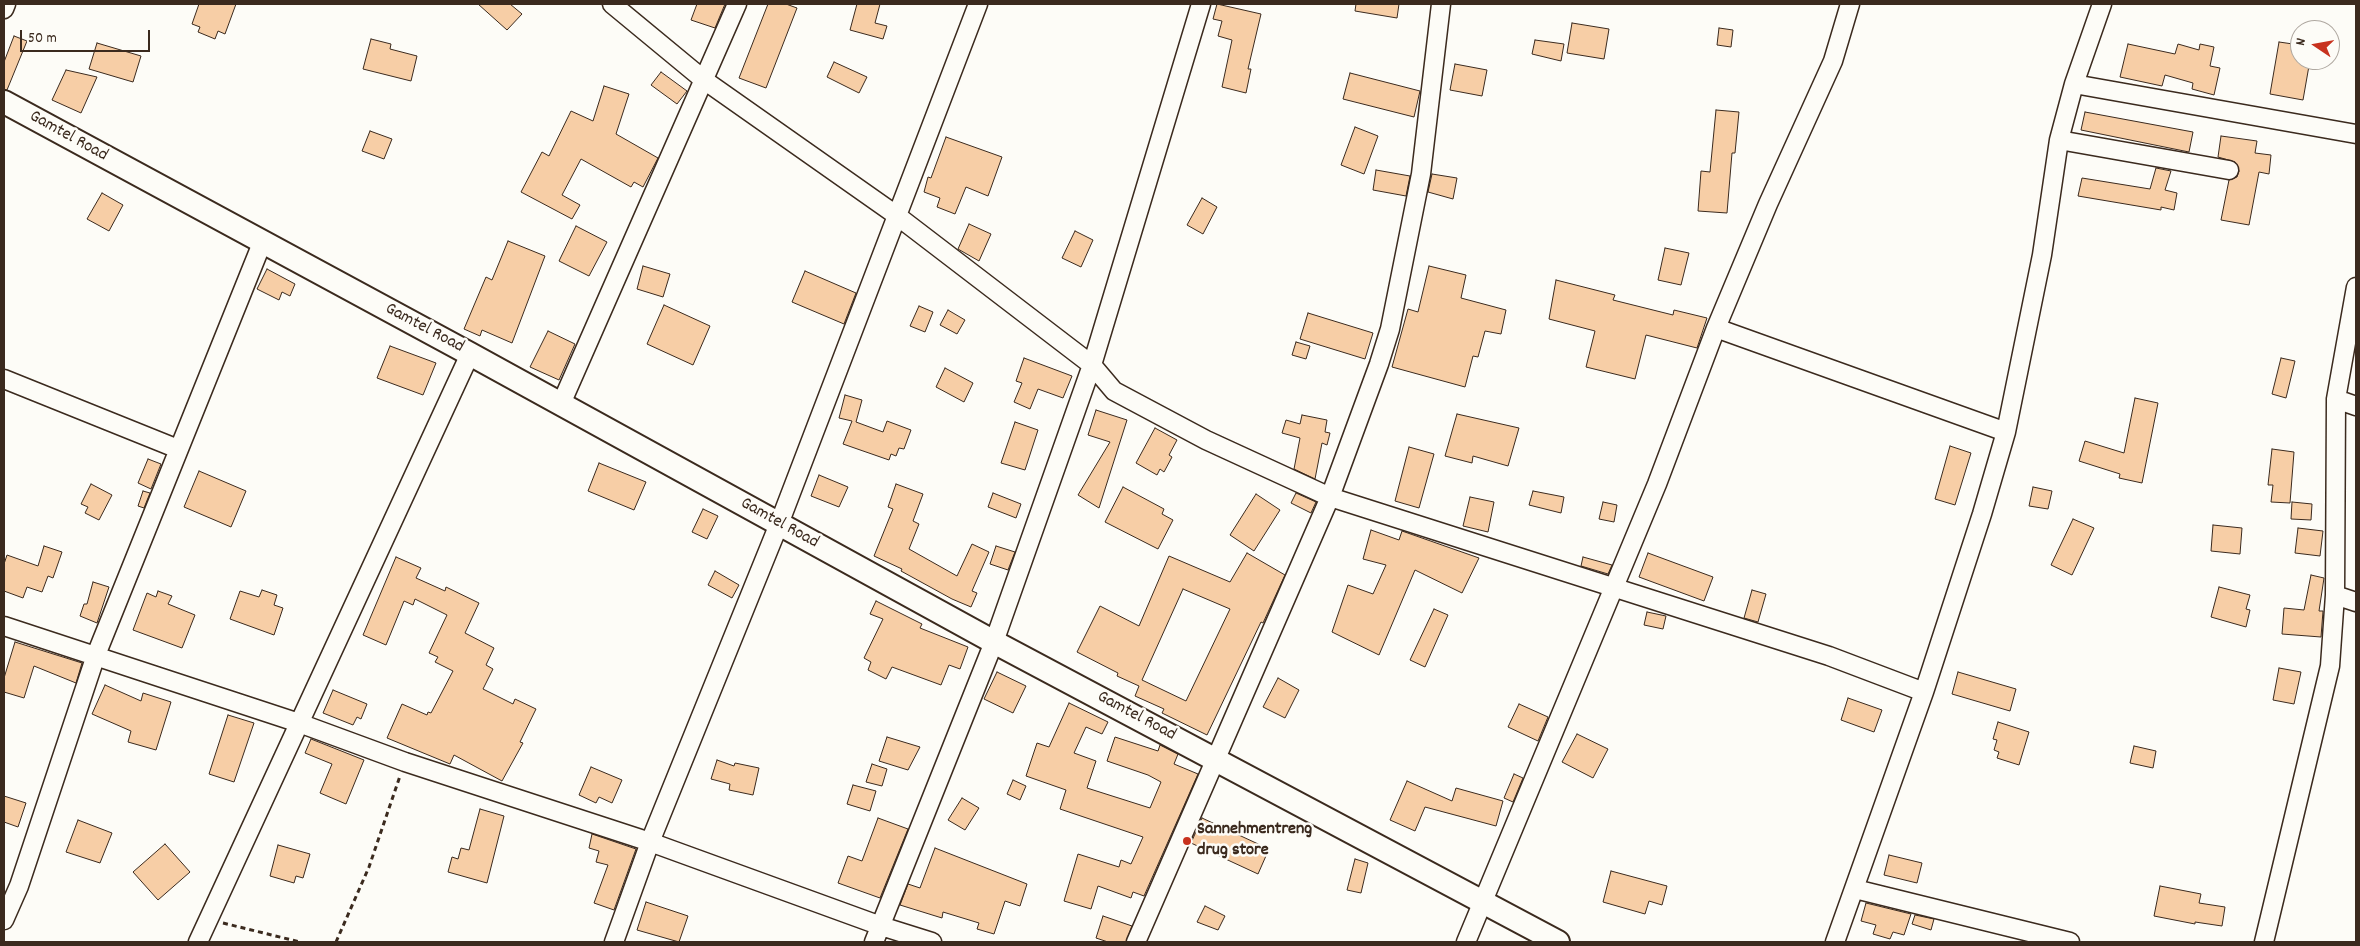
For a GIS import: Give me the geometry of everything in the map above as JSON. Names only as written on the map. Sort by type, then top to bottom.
[{"type":"street","points":[[4,9],[6,4]]},
{"type":"street","points":[[612,4],[704,80],[896,215],[1092,365],[1114,391],[1206,440],[1330,497],[1495,548],[1612,588],[1829,656],[1924,692]]},
{"type":"street","points":[[561,404],[737,4]]},
{"type":"street","points":[[614,942],[650,842],[779,524],[978,4]]},
{"type":"street","points":[[878,934],[994,642],[1092,365],[1201,4]]},
{"type":"street","points":[[1136,942],[1330,497],[1380,364],[1390,329],[1421,174],[1441,4]]},
{"type":"street","points":[[1466,942],[1612,588],[1657,484],[1716,328],[1768,204],[1833,61],[1850,4]]},
{"type":"street","points":[[1835,942],[1856,889],[1924,692],[1982,514],[2006,432],[2042,255],[2059,140],[2074,84],[2102,4]]},
{"type":"street","points":[[2074,84],[2356,134]]},
{"type":"street","name":"Gamtel Road","points":[[4,102],[470,354],[994,642],[1558,942]]},
{"type":"street","points":[[2059,140],[2229,170]]},
{"type":"street","points":[[4,920],[19,886],[96,656],[262,242]]},
{"type":"street","points":[[2264,942],[2330,666],[2335,595],[2336,400],[2356,287]]},
{"type":"street","points":[[1716,328],[2006,432]]},
{"type":"street","points":[[198,942],[470,354]]},
{"type":"street","points":[[4,379],[178,449]]},
{"type":"street","points":[[2336,400],[2356,406]]},
{"type":"street","points":[[2335,595],[2356,602]]},
{"type":"street","points":[[4,626],[299,723],[405,762],[650,842],[878,934],[932,942]]},
{"type":"street","points":[[1856,889],[2070,942]]},
{"type":"path","points":[[336,942],[369,866],[405,762]]},
{"type":"path","points":[[208,920],[300,942]]},
{"type":"building","points":[[199,4],[236,4],[225,34],[218,31],[215,39],[198,32],[200,27],[192,24]]},
{"type":"building","points":[[478,4],[510,4],[522,14],[507,30]]},
{"type":"building","points":[[697,4],[725,4],[715,28],[691,20]]},
{"type":"building","points":[[768,4],[786,4],[797,8],[766,88],[739,78]]},
{"type":"building","points":[[857,4],[880,4],[875,23],[887,26],[883,39],[850,30]]},
{"type":"building","points":[[1217,4],[1261,14],[1248,69],[1251,69],[1246,93],[1222,87],[1232,40],[1218,36],[1222,21],[1213,19]]},
{"type":"building","points":[[1356,4],[1399,4],[1397,18],[1355,11]]},
{"type":"building","points":[[1572,23],[1609,29],[1604,59],[1567,53]]},
{"type":"building","points":[[1719,28],[1733,30],[1731,47],[1717,45]]},
{"type":"building","points":[[14,36],[27,41],[7,90],[4,89],[4,62]]},
{"type":"building","points":[[371,39],[391,44],[390,49],[417,56],[411,81],[363,69]]},
{"type":"building","points":[[1535,40],[1564,44],[1561,61],[1532,54]]},
{"type":"building","points":[[2279,42],[2290,44],[2290,70],[2308,70],[2303,100],[2270,94]]},
{"type":"building","points":[[97,43],[141,56],[133,82],[89,69]]},
{"type":"building","points":[[2128,44],[2175,54],[2178,44],[2199,50],[2200,44],[2214,47],[2210,66],[2220,68],[2214,95],[2192,89],[2193,83],[2165,75],[2162,86],[2120,77]]},
{"type":"building","points":[[834,62],[867,77],[859,93],[827,77]]},
{"type":"building","points":[[1455,64],[1487,70],[1482,96],[1450,90]]},
{"type":"building","points":[[66,70],[97,77],[81,113],[52,100]]},
{"type":"building","points":[[661,72],[687,91],[677,104],[651,85]]},
{"type":"building","points":[[1350,73],[1420,91],[1414,117],[1343,99]]},
{"type":"building","points":[[604,86],[629,94],[616,134],[658,158],[643,187],[634,182],[631,187],[581,159],[562,195],[580,205],[572,219],[521,192],[542,152],[549,156],[571,111],[593,121]]},
{"type":"building","points":[[1716,110],[1739,112],[1735,153],[1732,153],[1727,213],[1698,211],[1701,171],[1710,172]]},
{"type":"building","points":[[2085,112],[2193,132],[2189,152],[2081,130]]},
{"type":"building","points":[[1355,127],[1378,136],[1364,174],[1341,165]]},
{"type":"building","points":[[370,131],[392,139],[384,159],[362,151]]},
{"type":"building","points":[[2221,136],[2257,141],[2255,153],[2271,155],[2269,174],[2259,172],[2249,225],[2221,220],[2229,180],[2237,177],[2239,171],[2235,162],[2218,157]]},
{"type":"building","points":[[946,137],[1002,157],[988,196],[966,187],[955,214],[937,207],[940,198],[924,192],[928,177],[931,178]]},
{"type":"building","points":[[2156,168],[2171,171],[2165,190],[2177,193],[2174,210],[2161,207],[2161,210],[2078,196],[2082,178],[2150,189]]},
{"type":"building","points":[[1376,170],[1410,176],[1406,196],[1373,190]]},
{"type":"building","points":[[1432,174],[1457,178],[1453,199],[1428,192]]},
{"type":"building","points":[[102,193],[123,205],[109,231],[87,219]]},
{"type":"building","points":[[1202,198],[1217,207],[1203,234],[1187,225]]},
{"type":"building","points":[[969,224],[991,234],[979,261],[958,249]]},
{"type":"building","points":[[576,226],[607,242],[589,276],[559,261]]},
{"type":"building","points":[[1075,231],[1093,240],[1081,267],[1062,258]]},
{"type":"building","points":[[508,241],[545,256],[512,343],[482,330],[480,336],[464,329],[486,277],[492,280]]},
{"type":"building","points":[[1665,248],[1689,253],[1681,285],[1658,280]]},
{"type":"building","points":[[643,266],[670,274],[663,297],[637,289]]},
{"type":"building","points":[[1429,266],[1466,275],[1461,298],[1506,310],[1501,334],[1485,331],[1478,357],[1473,356],[1465,387],[1392,367],[1408,309],[1418,312]]},
{"type":"building","points":[[267,269],[295,284],[290,296],[282,292],[279,300],[257,289]]},
{"type":"building","points":[[805,271],[856,293],[844,324],[792,302]]},
{"type":"building","points":[[1556,280],[1615,295],[1613,300],[1673,315],[1674,310],[1707,318],[1697,348],[1646,335],[1635,379],[1586,367],[1595,331],[1549,319]]},
{"type":"building","points":[[664,305],[710,326],[693,365],[647,344]]},
{"type":"building","points":[[919,306],[933,312],[925,332],[910,326]]},
{"type":"building","points":[[948,310],[965,320],[957,334],[940,325]]},
{"type":"building","points":[[1308,313],[1373,333],[1365,359],[1300,339]]},
{"type":"building","points":[[548,331],[575,344],[559,380],[530,367]]},
{"type":"building","points":[[1296,342],[1310,346],[1306,359],[1292,355]]},
{"type":"building","points":[[390,346],[436,363],[423,395],[377,378]]},
{"type":"building","points":[[1024,358],[1072,376],[1063,398],[1038,389],[1030,409],[1014,402],[1022,383],[1016,381]]},
{"type":"building","points":[[2281,358],[2295,361],[2286,398],[2272,394]]},
{"type":"building","points":[[945,368],[973,383],[964,402],[936,387]]},
{"type":"building","points":[[845,395],[862,400],[856,422],[883,432],[887,421],[911,430],[904,449],[899,448],[896,456],[891,454],[889,460],[843,444],[852,421],[839,418]]},
{"type":"building","points":[[2135,398],[2158,403],[2142,483],[2119,478],[2120,474],[2079,461],[2085,441],[2124,453]]},
{"type":"building","points":[[1096,410],[1127,420],[1099,508],[1078,495],[1110,442],[1088,435]]},
{"type":"building","points":[[1457,414],[1519,428],[1508,466],[1473,456],[1472,463],[1445,456]]},
{"type":"building","points":[[1302,415],[1327,420],[1325,432],[1330,433],[1327,445],[1322,443],[1315,479],[1294,469],[1300,438],[1282,433],[1286,420],[1300,424]]},
{"type":"building","points":[[1015,422],[1038,430],[1025,470],[1001,463]]},
{"type":"building","points":[[1155,428],[1177,440],[1169,455],[1172,457],[1164,472],[1160,469],[1157,475],[1136,463]]},
{"type":"building","points":[[1950,446],[1971,453],[1955,505],[1935,499]]},
{"type":"building","points":[[1409,447],[1434,454],[1419,508],[1395,501]]},
{"type":"building","points":[[2272,449],[2294,452],[2290,503],[2271,502],[2273,485],[2268,485]]},
{"type":"building","points":[[148,459],[161,464],[151,489],[138,483]]},
{"type":"building","points":[[599,463],[646,482],[634,510],[588,491]]},
{"type":"building","points":[[199,471],[246,491],[231,527],[184,507]]},
{"type":"building","points":[[819,475],[848,487],[839,507],[811,496]]},
{"type":"building","points":[[91,484],[112,495],[99,520],[85,513],[88,507],[81,504]]},
{"type":"building","points":[[896,484],[923,494],[913,521],[919,524],[909,549],[957,576],[972,544],[989,552],[972,591],[977,593],[971,607],[952,599],[901,571],[902,569],[874,556],[893,509],[888,507]]},
{"type":"building","points":[[1123,487],[1164,509],[1162,514],[1173,520],[1158,549],[1105,522]]},
{"type":"building","points":[[2033,487],[2052,491],[2048,509],[2029,506]]},
{"type":"building","points":[[143,491],[150,493],[144,508],[138,506]]},
{"type":"building","points":[[1533,491],[1564,497],[1561,513],[1529,505]]},
{"type":"building","points":[[993,493],[1021,504],[1016,518],[988,507]]},
{"type":"building","points":[[1296,493],[1316,502],[1311,513],[1291,503]]},
{"type":"building","points":[[1256,494],[1280,510],[1254,551],[1230,535]]},
{"type":"building","points":[[1470,497],[1494,502],[1488,532],[1463,526]]},
{"type":"building","points":[[1603,502],[1617,505],[1614,522],[1599,519]]},
{"type":"building","points":[[2292,502],[2312,504],[2311,520],[2291,519]]},
{"type":"building","points":[[703,509],[718,516],[707,539],[692,532]]},
{"type":"building","points":[[2073,519],[2094,528],[2072,575],[2051,565]]},
{"type":"building","points":[[2213,525],[2242,528],[2240,554],[2211,551]]},
{"type":"building","points":[[2298,528],[2323,531],[2320,556],[2295,553]]},
{"type":"building","points":[[1371,530],[1399,540],[1402,531],[1479,558],[1462,593],[1415,570],[1379,655],[1332,632],[1348,585],[1373,594],[1386,565],[1363,559]]},
{"type":"building","points":[[44,546],[62,552],[53,578],[48,576],[42,592],[27,587],[23,598],[4,591],[4,564],[7,555],[38,566]]},
{"type":"building","points":[[996,546],[1015,552],[1008,570],[990,564]]},
{"type":"building","points":[[1247,553],[1285,575],[1207,735],[1162,713],[1164,709],[1135,696],[1139,686],[1117,676],[1118,673],[1077,652],[1100,606],[1139,626],[1169,556],[1230,582]],"holes":[[[1183,589],[1230,609],[1186,701],[1142,680]]]},
{"type":"building","points":[[1648,553],[1713,577],[1704,601],[1639,577]]},
{"type":"building","points":[[396,557],[421,568],[416,578],[445,591],[446,587],[479,603],[465,633],[494,648],[486,665],[493,669],[483,689],[513,704],[515,699],[536,709],[520,742],[523,743],[502,781],[454,755],[450,764],[387,738],[402,704],[427,715],[428,712],[431,713],[453,671],[435,662],[438,657],[429,653],[447,615],[415,599],[413,605],[404,601],[386,645],[363,635]]},
{"type":"building","points":[[1583,557],[1612,565],[1608,574],[1581,566]]},
{"type":"building","points":[[715,571],[739,585],[732,598],[708,585]]},
{"type":"building","points":[[2311,575],[2324,578],[2319,611],[2323,611],[2321,637],[2282,634],[2284,608],[2304,610]]},
{"type":"building","points":[[93,582],[109,587],[97,623],[80,616],[84,604],[87,604]]},
{"type":"building","points":[[2219,587],[2250,595],[2246,609],[2250,610],[2246,627],[2211,617]]},
{"type":"building","points":[[262,590],[277,595],[274,605],[283,608],[274,635],[230,619],[240,591],[259,597]]},
{"type":"building","points":[[1752,590],[1766,594],[1758,622],[1744,618]]},
{"type":"building","points":[[158,591],[172,596],[168,604],[195,615],[182,648],[133,630],[147,593],[156,597]]},
{"type":"building","points":[[876,601],[922,624],[920,628],[968,647],[960,669],[949,665],[941,685],[892,667],[886,679],[868,670],[871,662],[864,658],[883,619],[870,614]]},
{"type":"building","points":[[1434,609],[1448,615],[1425,667],[1410,660]]},
{"type":"building","points":[[1647,612],[1666,616],[1663,629],[1644,625]]},
{"type":"building","points":[[15,642],[82,663],[76,683],[34,666],[24,698],[4,692],[4,678]]},
{"type":"building","points":[[2279,668],[2301,672],[2294,704],[2273,700]]},
{"type":"building","points":[[997,672],[1026,686],[1013,713],[984,699]]},
{"type":"building","points":[[1958,672],[2016,689],[2010,711],[1952,694]]},
{"type":"building","points":[[1278,678],[1299,690],[1285,718],[1263,707]]},
{"type":"building","points":[[105,685],[141,701],[143,693],[171,702],[156,750],[128,742],[131,731],[92,714]]},
{"type":"building","points":[[333,690],[367,704],[361,719],[357,717],[353,725],[323,713]]},
{"type":"building","points":[[1848,698],[1882,710],[1874,732],[1841,720]]},
{"type":"building","points":[[1069,703],[1108,722],[1102,734],[1086,727],[1074,753],[1096,761],[1087,788],[1150,808],[1161,782],[1148,775],[1107,761],[1115,737],[1158,751],[1160,745],[1178,754],[1174,764],[1198,774],[1144,896],[1133,892],[1131,898],[1098,886],[1091,909],[1064,901],[1078,854],[1119,867],[1121,860],[1131,864],[1143,837],[1060,809],[1066,790],[1026,776],[1037,743],[1049,747]]},
{"type":"building","points":[[1519,704],[1548,717],[1538,741],[1508,727]]},
{"type":"building","points":[[228,715],[254,723],[234,782],[209,774]]},
{"type":"building","points":[[1998,722],[2029,732],[2019,765],[1997,758],[1999,752],[1994,750],[1997,740],[1993,739]]},
{"type":"building","points":[[1577,734],[1608,749],[1593,778],[1562,762]]},
{"type":"building","points":[[887,737],[920,747],[908,770],[879,761]]},
{"type":"building","points":[[311,739],[364,760],[346,804],[320,793],[332,764],[305,753]]},
{"type":"building","points":[[2134,746],[2156,751],[2153,768],[2130,763]]},
{"type":"building","points":[[717,760],[734,766],[735,763],[759,768],[753,795],[729,790],[730,784],[711,779]]},
{"type":"building","points":[[872,764],[887,769],[882,786],[866,782]]},
{"type":"building","points":[[591,767],[622,780],[612,803],[599,797],[596,803],[579,795]]},
{"type":"building","points":[[1514,774],[1523,778],[1513,802],[1504,798]]},
{"type":"building","points":[[1013,780],[1026,786],[1020,800],[1007,794]]},
{"type":"building","points":[[1407,781],[1452,801],[1456,788],[1503,801],[1496,826],[1425,807],[1415,831],[1390,820]]},
{"type":"building","points":[[853,785],[876,791],[870,811],[847,804]]},
{"type":"building","points":[[4,796],[26,803],[18,827],[4,822]]},
{"type":"building","points":[[962,798],[979,808],[965,830],[948,820]]},
{"type":"building","points":[[480,809],[504,816],[487,883],[448,872],[452,857],[458,859],[461,848],[469,850]]},
{"type":"building","points":[[878,818],[908,829],[880,898],[838,883],[848,856],[862,861]]},
{"type":"building","points":[[1202,818],[1269,849],[1258,874],[1191,843]]},
{"type":"building","points":[[78,820],[112,833],[100,863],[66,852]]},
{"type":"building","points":[[592,834],[636,849],[614,910],[594,903],[608,865],[596,862],[599,851],[589,848]]},
{"type":"building","points":[[165,844],[190,872],[158,900],[133,872]]},
{"type":"building","points":[[278,845],[310,854],[303,878],[296,876],[294,883],[270,876]]},
{"type":"building","points":[[935,848],[1027,884],[1020,906],[1005,901],[994,934],[977,929],[979,923],[943,912],[942,918],[900,905],[908,884],[920,888]]},
{"type":"building","points":[[1889,855],[1922,863],[1917,883],[1884,875]]},
{"type":"building","points":[[1355,859],[1368,863],[1361,893],[1347,890]]},
{"type":"building","points":[[1611,871],[1667,886],[1662,905],[1649,901],[1645,914],[1603,902]]},
{"type":"building","points":[[2160,886],[2201,894],[2199,903],[2225,907],[2222,926],[2195,922],[2195,924],[2154,916]]},
{"type":"building","points":[[646,902],[688,916],[679,942],[637,930]]},
{"type":"building","points":[[1866,903],[1911,914],[1904,935],[1893,932],[1890,939],[1873,934],[1876,925],[1861,921]]},
{"type":"building","points":[[1205,906],[1225,916],[1218,930],[1197,922]]},
{"type":"building","points":[[1915,915],[1934,919],[1931,930],[1912,924]]},
{"type":"building","points":[[1103,916],[1132,926],[1126,942],[1108,942],[1096,938]]},
{"type":"place","name":"Sannehmentreng drug store","points":[[1187,841]]}]
